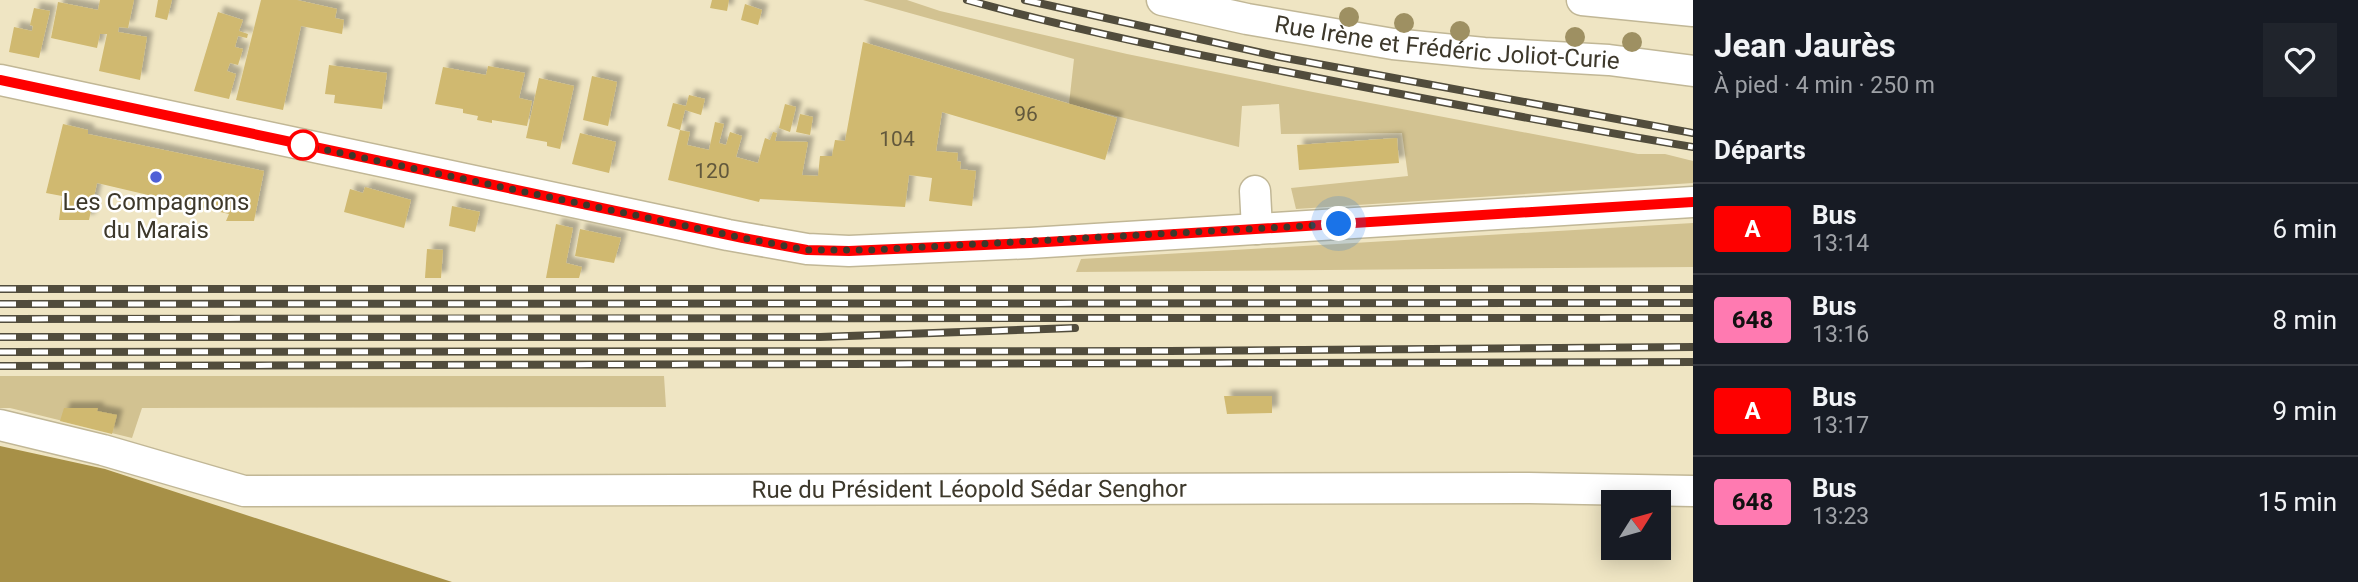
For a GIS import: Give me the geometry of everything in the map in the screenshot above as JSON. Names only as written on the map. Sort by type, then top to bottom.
[{"type":"street","name":"Rue Irène et Frédéric Joliot-Curie","points":[[1162,0],[1247,19],[1393,44],[1609,60],[1693,71]]},
{"type":"street","points":[[1582,0],[1693,11]]},
{"type":"street","points":[[0,80],[716,233],[807,250],[870,250],[1693,202]]},
{"type":"street","points":[[1255,191],[1257,229]]},
{"type":"street","name":"Rue du Président Léopold Sédar Senghor","points":[[0,425],[103,450],[244,492],[1515,488],[1693,491]]},
{"type":"shaded area","points":[[863,0],[907,0],[940,11],[1127,54],[1313,92],[1638,154],[1665,154],[1693,161],[1693,183],[1296,209],[1291,188],[1408,176],[1402,133],[1281,134],[1279,104],[1242,106],[1239,147],[1069,104],[1074,59]]},
{"type":"shaded area","points":[[1693,223],[1693,267],[1076,272],[1081,259]]},
{"type":"shaded area","points":[[0,376],[664,376],[666,407],[142,408],[132,438],[10,408],[0,408]]},
{"type":"shaded area","points":[[0,446],[105,469],[452,582],[0,582]]},
{"type":"building","points":[[100,0],[134,0],[128,28],[119,27],[118,32],[147,37],[140,80],[99,71],[107,34],[100,34],[97,48],[51,38],[58,2],[98,10]]},
{"type":"building","points":[[158,0],[172,0],[167,20],[155,17]]},
{"type":"building","points":[[261,0],[297,0],[337,9],[335,18],[344,20],[342,34],[301,26],[283,110],[236,100]]},
{"type":"building","points":[[712,0],[729,0],[727,11],[710,8]]},
{"type":"building","points":[[745,4],[762,10],[758,25],[741,20]]},
{"type":"building","points":[[34,8],[50,11],[39,58],[9,52],[14,27],[32,31],[33,26],[30,25]]},
{"type":"building","points":[[218,12],[243,20],[239,31],[248,34],[247,38],[238,36],[235,47],[243,49],[238,65],[230,63],[227,71],[236,74],[229,99],[194,91]]},
{"type":"building","points":[[863,42],[1117,118],[1105,160],[942,112],[936,151],[958,153],[960,169],[976,171],[972,206],[929,201],[932,178],[909,175],[905,207],[760,199],[759,202],[668,180],[680,130],[690,132],[687,145],[709,150],[715,122],[724,124],[719,143],[726,145],[730,132],[742,136],[736,157],[758,163],[765,138],[770,140],[773,132],[777,133],[775,141],[808,142],[802,175],[818,176],[820,156],[832,156],[835,140],[845,141]]},
{"type":"building","points":[[329,65],[387,73],[382,109],[334,103],[335,95],[325,94]]},
{"type":"building","points":[[488,66],[525,73],[519,98],[532,101],[527,126],[477,120],[478,116],[463,113],[463,109],[435,104],[443,67],[486,75]]},
{"type":"building","points":[[592,76],[617,82],[608,126],[583,120]]},
{"type":"building","points":[[539,78],[574,86],[560,149],[547,146],[547,142],[526,138]]},
{"type":"building","points":[[689,95],[705,99],[701,115],[685,110],[680,130],[667,126],[673,103],[686,106]]},
{"type":"building","points":[[785,104],[796,107],[790,132],[779,128]]},
{"type":"building","points":[[800,114],[813,117],[810,135],[796,132]]},
{"type":"building","name":"Les Compagnons du Marais","points":[[63,124],[88,130],[88,134],[264,171],[254,221],[226,221],[229,214],[97,183],[89,220],[59,220],[62,196],[46,193]]},
{"type":"building","points":[[580,133],[616,142],[609,173],[572,164]]},
{"type":"building","points":[[1397,138],[1399,163],[1299,170],[1297,145]]},
{"type":"building","points":[[365,187],[411,200],[404,228],[344,212],[350,189],[363,193]]},
{"type":"building","points":[[452,206],[480,212],[475,232],[449,226]]},
{"type":"building","points":[[556,224],[573,228],[566,263],[582,267],[579,278],[546,278]]},
{"type":"building","points":[[580,229],[621,238],[614,263],[575,256]]},
{"type":"building","points":[[427,249],[443,250],[441,278],[425,278]]},
{"type":"building","points":[[1224,396],[1272,396],[1272,413],[1227,414]]},
{"type":"building","points":[[64,408],[98,408],[97,411],[117,415],[112,434],[60,421]]},
{"type":"railway","points":[[967,0],[1203,56],[1693,147]]},
{"type":"railway","points":[[1025,0],[1280,57],[1693,133]]},
{"type":"railway","points":[[0,289],[1693,289]]},
{"type":"railway","points":[[0,304],[1693,303]]},
{"type":"railway","points":[[0,319],[1693,318]]},
{"type":"railway","points":[[0,337],[820,337],[1075,328]]},
{"type":"railway","points":[[0,352],[1169,351],[1693,347]]},
{"type":"railway","points":[[0,366],[1693,362]]},
{"type":"bus line","name":"A","points":[[0,80],[807,250],[849,251],[1030,243],[1693,202]]},
{"type":"place","name":"Les Compagnons du Marais","points":[[156,177]]},
{"type":"route","points":[[303,145],[807,250],[849,251],[1030,243],[1339,224]]}]
